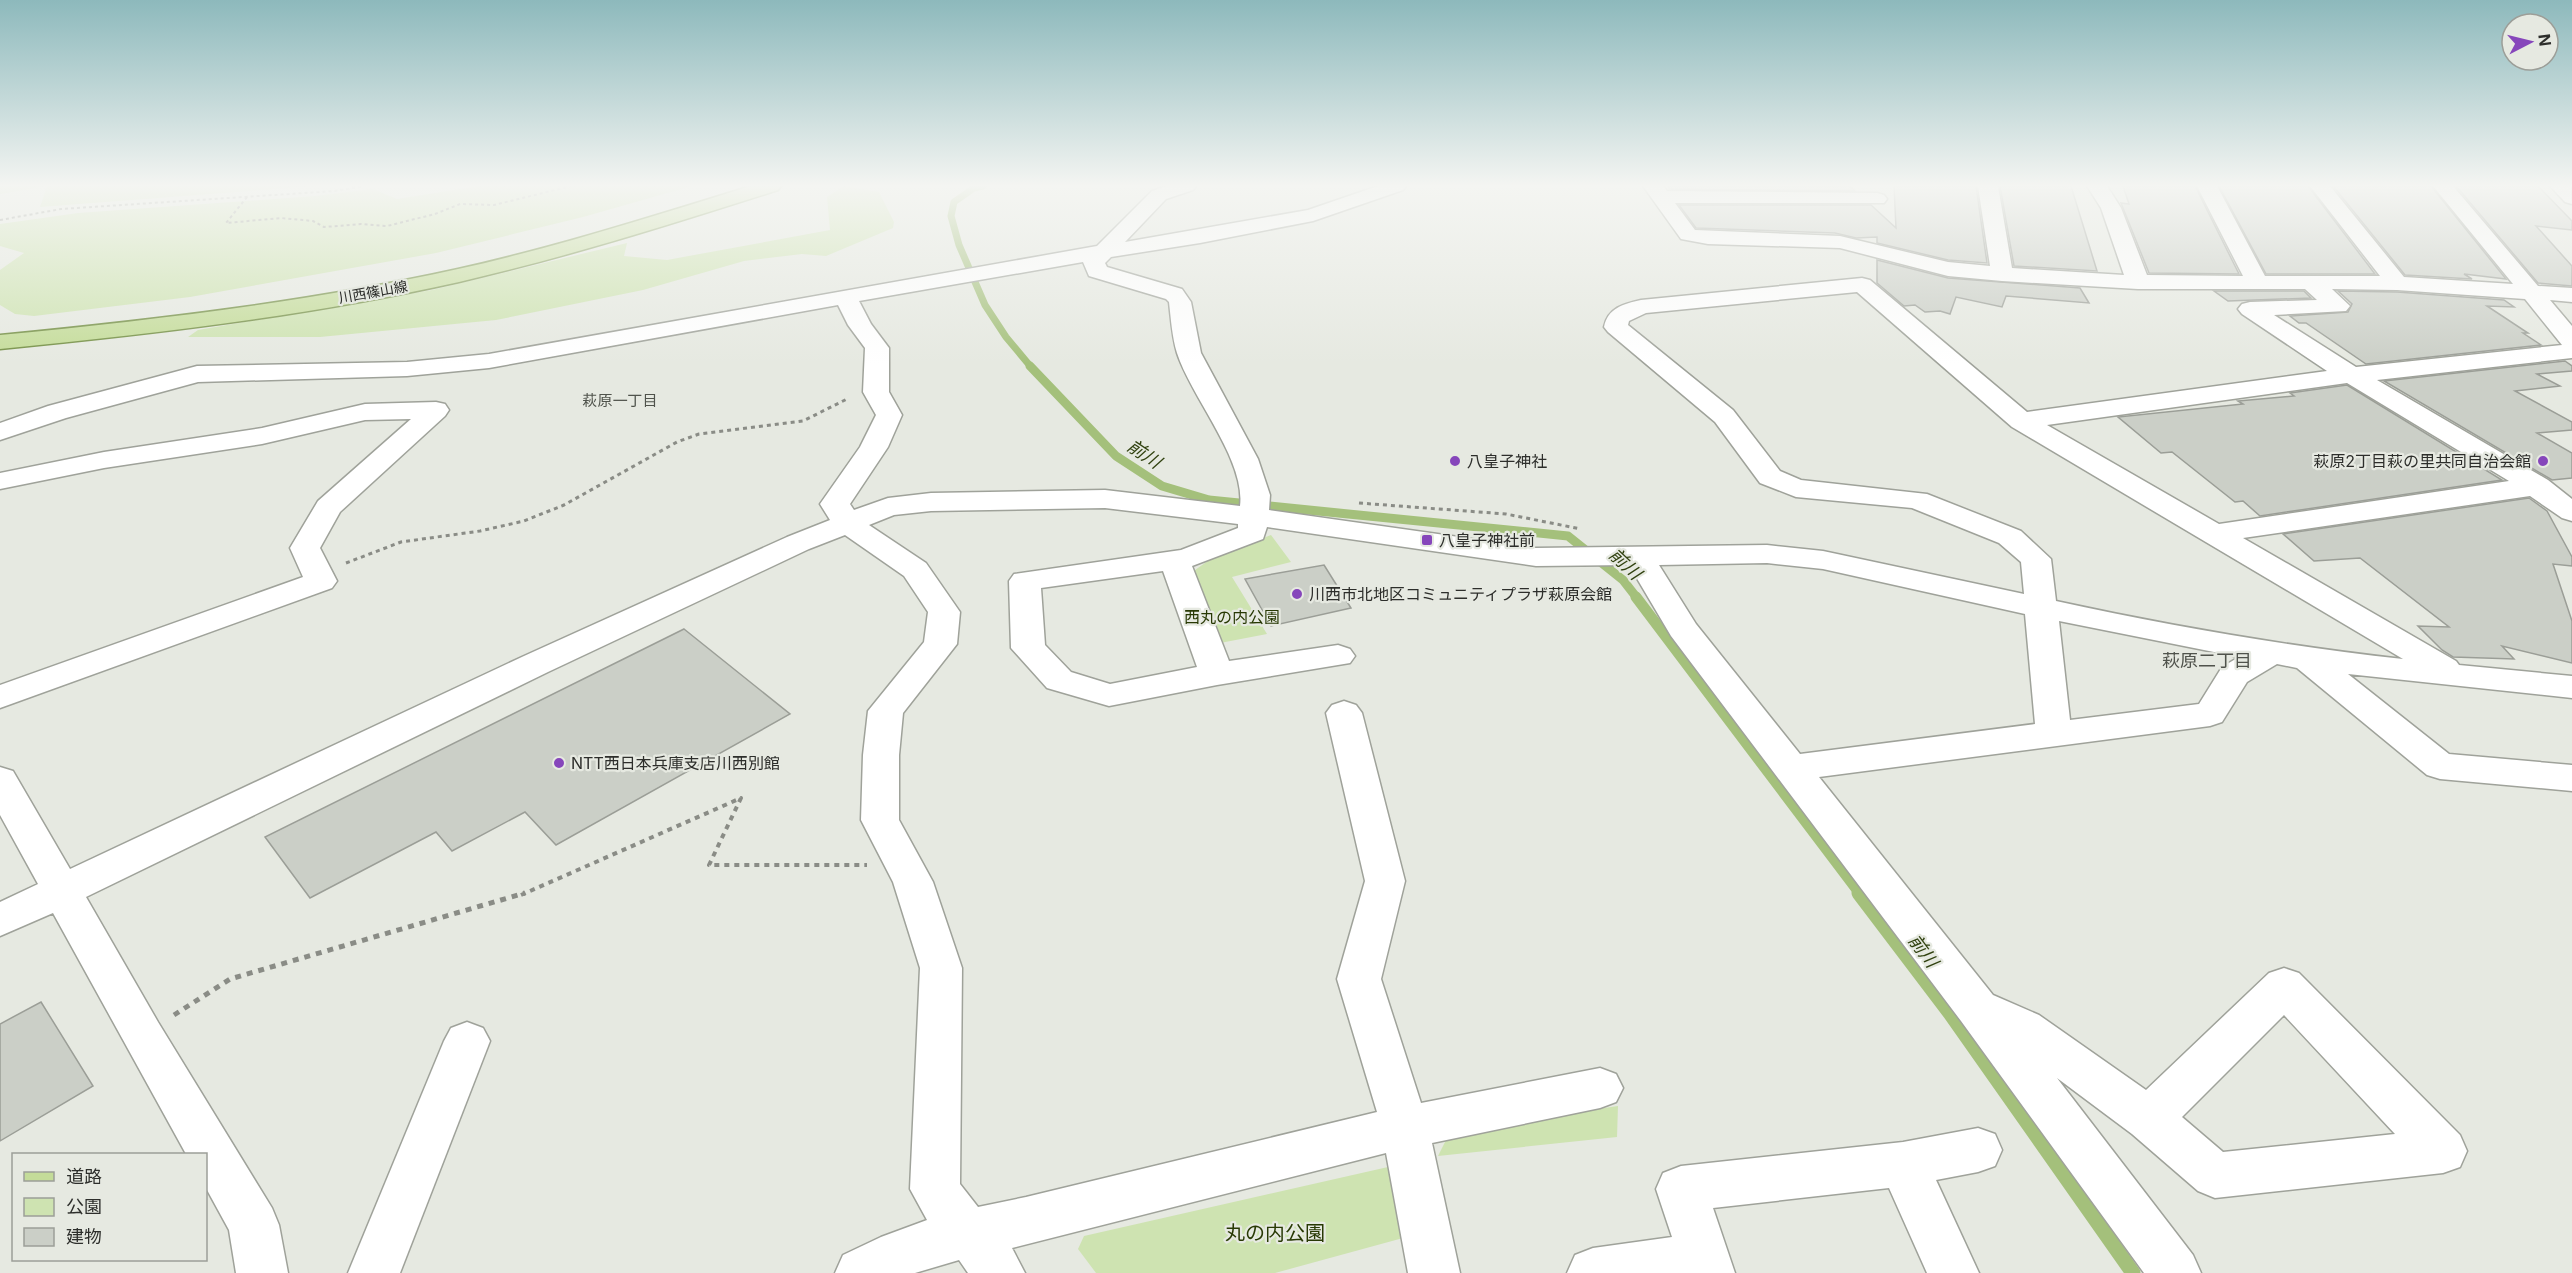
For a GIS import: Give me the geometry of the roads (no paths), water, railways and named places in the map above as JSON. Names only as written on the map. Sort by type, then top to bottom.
[{"type":"main road","name":"川西篠山線","points":[[0,329],[146,315],[276,296],[390,275],[526,245]]},
{"type":"main road","name":"川西篠山線","points":[[0,342],[157,326],[413,285],[577,245]]},
{"type":"street","points":[[1109,245],[1094,262],[1097,271],[1174,294],[1180,302],[1189,353],[1244,459],[1257,495],[1251,533],[1187,558],[1025,581],[1028,648],[1059,680],[1109,695],[1217,674],[1338,656]]},
{"type":"street","points":[[0,432],[68,409],[197,374],[407,369],[489,361],[845,296],[1144,245]]},
{"type":"street","points":[[1915,245],[1948,269],[2002,274],[2138,282],[2397,283],[2530,290],[2572,295]]},
{"type":"street","points":[[1997,245],[2002,274]]},
{"type":"street","points":[[2125,245],[2138,282]]},
{"type":"street","points":[[2238,245],[2258,283]]},
{"type":"street","points":[[2367,245],[2397,283]]},
{"type":"street","points":[[2491,245],[2572,341]]},
{"type":"street","points":[[2311,283],[2338,306],[2250,309],[2351,375],[2538,486],[2572,512]]},
{"type":"street","points":[[2054,734],[2036,559],[2010,537],[1917,500],[1796,488],[1770,477],[1724,416],[1616,327],[1618,316],[1641,307],[1862,285],[2021,422],[2456,676]]},
{"type":"street","points":[[845,296],[860,325],[878,348],[876,392],[889,415],[874,447],[835,504],[847,524],[915,570],[944,612],[940,644],[886,711],[881,755],[880,820],[913,882],[941,968],[935,1189],[954,1220],[970,1232],[999,1273]]},
{"type":"street","points":[[2021,422],[2351,375],[2572,351]]},
{"type":"street","points":[[0,481],[104,460],[262,436],[365,412],[436,410],[328,507],[305,548],[321,581],[0,697]]},
{"type":"street","points":[[2214,534],[2538,486]]},
{"type":"street","points":[[0,920],[536,664],[798,543],[888,507],[931,502],[1105,499],[1333,525],[1536,557],[1767,554],[1823,560],[2150,631],[2307,659],[2571,689]]},
{"type":"street","points":[[1633,555],[1683,629],[1977,1008],[2175,1273]]},
{"type":"street","points":[[1174,560],[1217,674]]},
{"type":"street","points":[[1792,768],[2210,714],[2234,675],[2273,652]]},
{"type":"street","points":[[2307,659],[2440,766],[2572,778]]},
{"type":"street","points":[[1344,713],[1385,881],[1359,979],[1405,1127],[1434,1273]]},
{"type":"street","points":[[0,780],[142,1035],[254,1225],[262,1273]]},
{"type":"street","points":[[1977,1008],[2023,1028],[2149,1119],[2215,1175],[2443,1151],[2284,986],[2149,1119]]},
{"type":"street","points":[[374,1273],[467,1041]]},
{"type":"street","points":[[861,1273],[881,1261],[970,1232],[1037,1218],[1405,1127],[1600,1088]]},
{"type":"street","points":[[1593,1273],[1706,1265],[1681,1189],[1903,1164],[1978,1150]]},
{"type":"street","points":[[1903,1164],[1953,1273]]},
{"type":"waterway","name":"前川","points":[[959,245],[985,305],[1006,337],[1031,367]]},
{"type":"waterway","name":"前川","points":[[1030,366],[1116,456],[1162,486],[1209,500],[1568,536],[1623,580],[1637,598]]},
{"type":"waterway","name":"前川","points":[[1636,597],[1861,895]]},
{"type":"waterway","name":"前川","points":[[1859,893],[1950,1013],[2133,1273]]},
{"type":"place","name":"八皇子神社","points":[[1455,461]]},
{"type":"place","name":"萩原2丁目萩の里共同自治会館","points":[[2543,461]]},
{"type":"place","name":"八皇子神社前","points":[[1427,540]]},
{"type":"place","name":"川西市北地区コミュニティプラザ萩原会館","points":[[1297,594]]},
{"type":"place","name":"NTT西日本兵庫支店川西別館","points":[[559,763]]},
{"type":"district","name":"萩原一丁目","points":[[620,401]]},
{"type":"district","name":"萩原二丁目","points":[[2207,661]]},
{"type":"park label","name":"西丸の内公園","points":[[1232,617]]},
{"type":"park label","name":"丸の内公園","points":[[1275,1233]]}]
